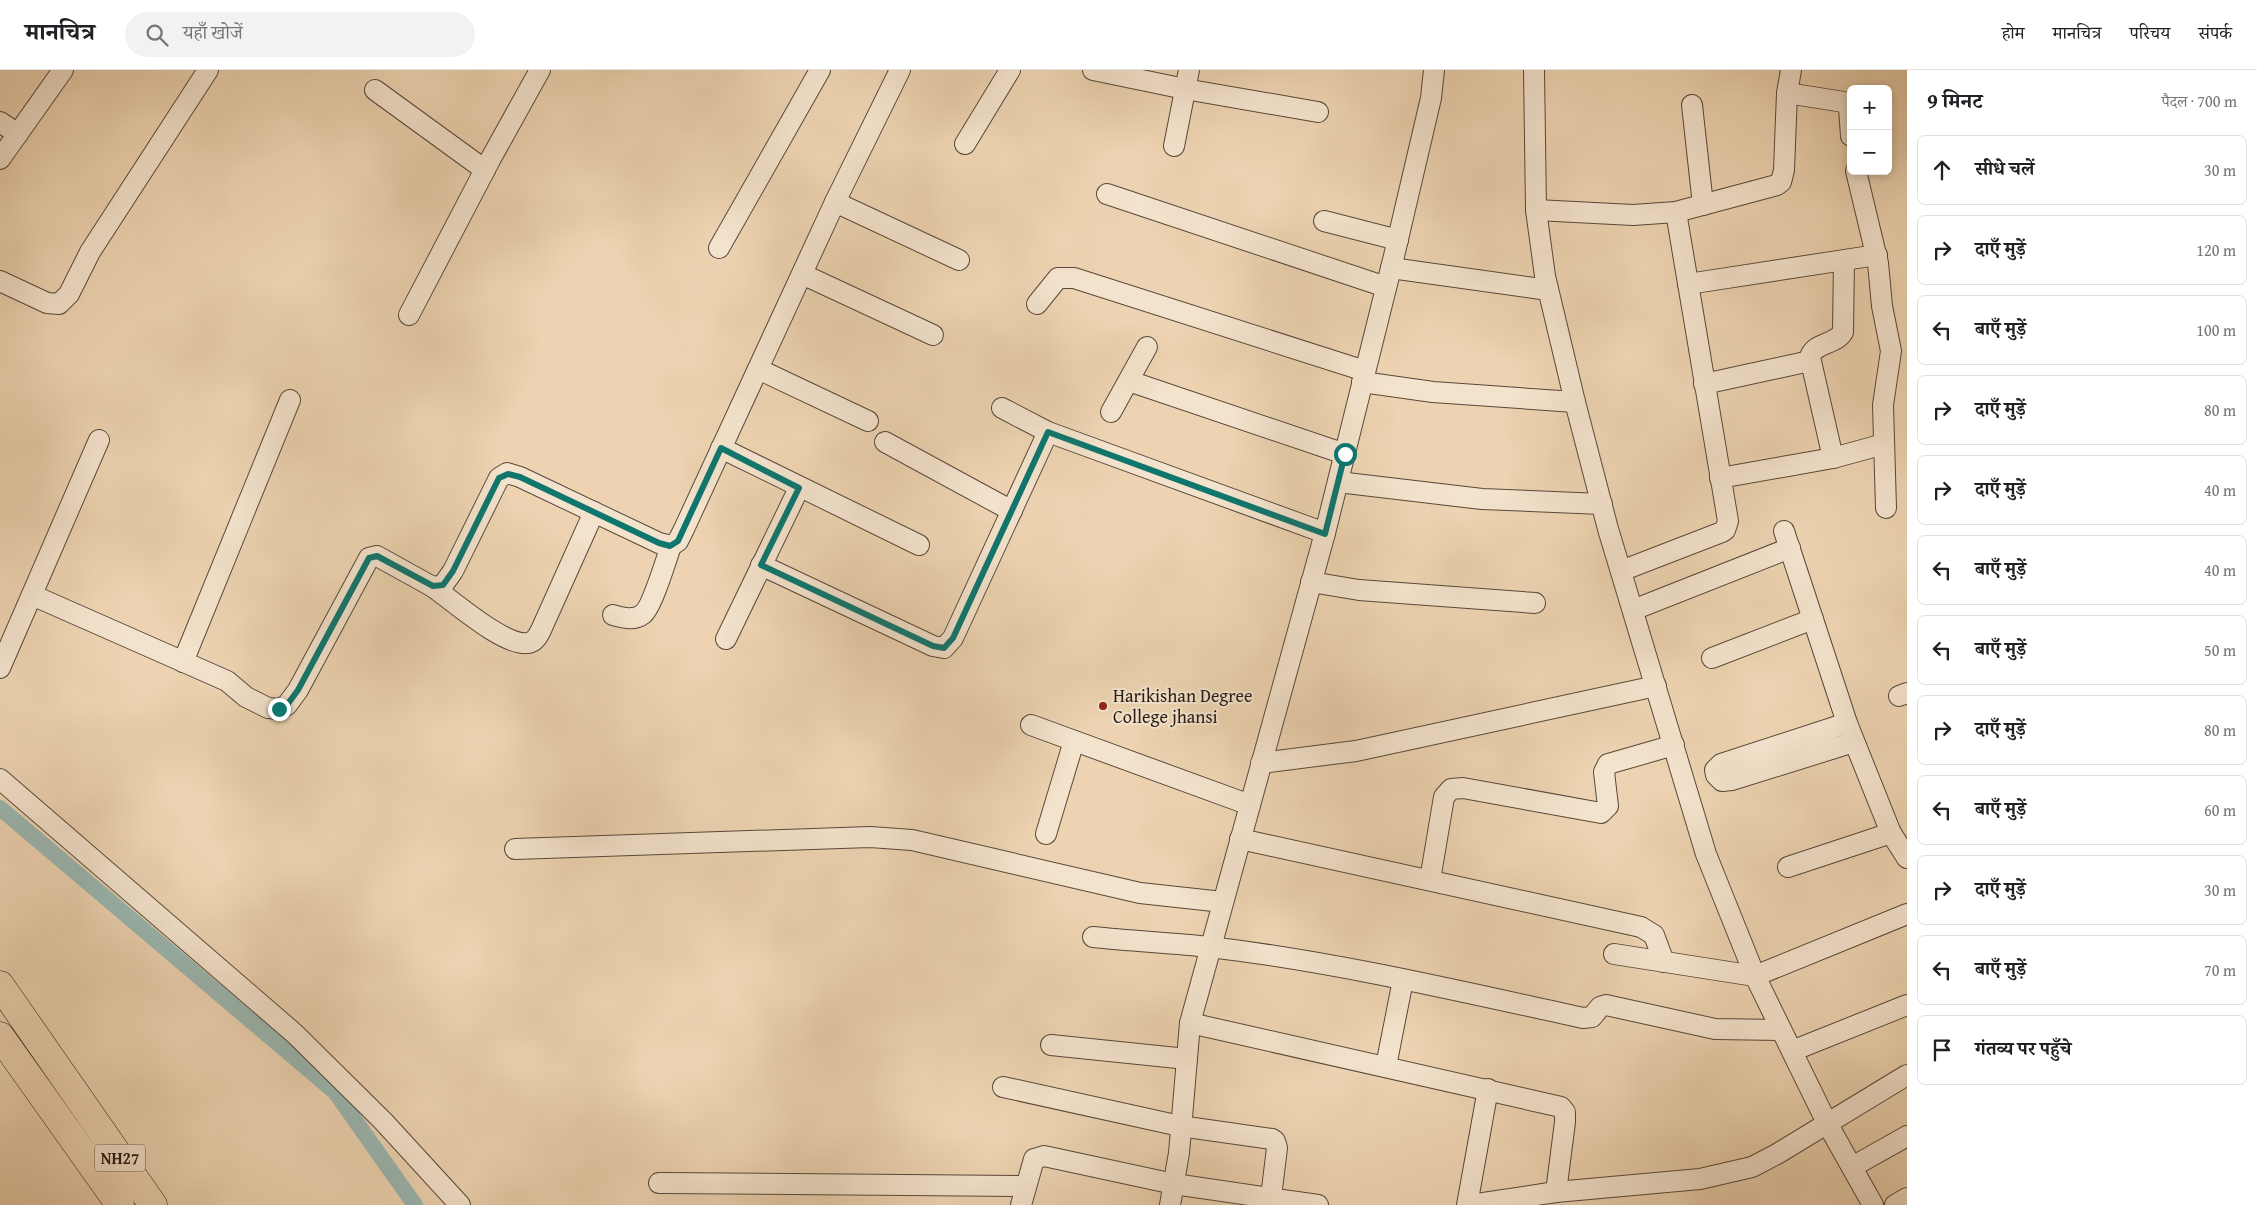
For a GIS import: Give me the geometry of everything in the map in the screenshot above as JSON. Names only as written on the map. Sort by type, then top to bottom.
[{"type":"highway","name":"NH27","points":[[0,985],[154,1205]]},
{"type":"highway","name":"NH27","points":[[0,1036],[120,1205]]},
{"type":"street","points":[[0,159],[64,70]]},
{"type":"street","points":[[0,281],[47,304],[59,304],[69,294],[90,252],[208,70]]},
{"type":"street","points":[[409,315],[540,70]]},
{"type":"street","points":[[719,248],[820,70]]},
{"type":"street","points":[[613,615],[625,619],[636,618],[644,614],[650,604],[670,546],[678,541],[835,202],[900,70]]},
{"type":"street","points":[[965,144],[1010,70]]},
{"type":"street","points":[[1093,70],[1187,80],[1318,112]]},
{"type":"street","points":[[1170,1205],[1179,1153],[1190,1023],[1325,534],[1398,240],[1431,98],[1434,70]]},
{"type":"street","points":[[1534,70],[1536,210],[1548,290],[1575,402],[1621,571],[1706,854],[1755,976],[1827,1123],[1873,1205]]},
{"type":"street","points":[[1536,210],[1633,215],[1676,212],[1770,188],[1781,182],[1784,170],[1787,92],[1791,70]]},
{"type":"street","points":[[1174,146],[1187,80]]},
{"type":"street","points":[[375,90],[485,170]]},
{"type":"street","points":[[1787,92],[1844,102],[1849,108],[1851,130]]},
{"type":"street","points":[[1692,105],[1703,205]]},
{"type":"street","points":[[0,122],[18,134]]},
{"type":"street","points":[[1857,175],[1877,255],[1884,319],[1891,351],[1883,405],[1886,508]]},
{"type":"street","points":[[1107,194],[1389,278],[1548,290]]},
{"type":"street","points":[[835,202],[959,260]]},
{"type":"street","points":[[1621,571],[1725,530],[1728,516],[1676,212]]},
{"type":"street","points":[[1324,221],[1398,240]]},
{"type":"street","points":[[1688,284],[1877,255]]},
{"type":"street","points":[[1833,458],[1810,361],[1811,353],[1814,350],[1838,338],[1843,332],[1844,261]]},
{"type":"street","points":[[802,274],[933,335]]},
{"type":"street","points":[[1037,304],[1058,278],[1074,278],[1364,377],[1433,392],[1575,402]]},
{"type":"street","points":[[1112,412],[1146,347]]},
{"type":"street","points":[[1704,384],[1810,361]]},
{"type":"street","points":[[758,369],[868,421]]},
{"type":"street","points":[[1129,381],[1345,454]]},
{"type":"street","points":[[183,662],[290,400]]},
{"type":"street","points":[[1002,408],[1048,432],[1325,534]]},
{"type":"street","points":[[761,565],[933,646],[944,648],[953,638],[1048,432]]},
{"type":"street","points":[[0,668],[99,440]]},
{"type":"street","points":[[885,442],[1012,511]]},
{"type":"street","points":[[1720,478],[1833,458],[1884,444]]},
{"type":"street","points":[[721,448],[799,488],[919,545]]},
{"type":"street","points":[[433,586],[443,585],[453,571],[499,478],[508,474],[520,477],[659,543],[670,546]]},
{"type":"street","points":[[1338,482],[1482,499],[1602,504]]},
{"type":"street","points":[[726,640],[799,488]]},
{"type":"street","points":[[32,595],[227,681],[256,703],[268,708],[279,709],[287,705],[298,690],[369,558],[377,556],[433,586],[503,638],[518,643],[530,643],[536,639],[542,630],[594,512]]},
{"type":"street","points":[[1633,610],[1787,539],[1850,733],[1891,833],[1907,858]]},
{"type":"street","points":[[1311,582],[1359,590],[1535,603]]},
{"type":"street","points":[[1712,658],[1813,619]]},
{"type":"street","points":[[1261,763],[1356,750],[1656,686]]},
{"type":"street","points":[[1032,725],[1250,805]]},
{"type":"street","points":[[1850,733],[1732,780],[1722,780],[1716,775],[1715,770],[1720,764],[1850,733]]},
{"type":"street","points":[[1046,834],[1074,741]]},
{"type":"street","points":[[1430,880],[1444,798],[1451,789],[1462,788],[1601,813],[1608,806],[1604,772],[1608,764],[1674,745]]},
{"type":"street","points":[[0,779],[295,1034],[383,1121],[460,1205]]},
{"type":"street","points":[[1788,867],[1891,833]]},
{"type":"street","points":[[515,850],[870,837],[920,842],[1140,893],[1223,902]]},
{"type":"street","points":[[1240,839],[1641,927],[1654,935],[1664,962]]},
{"type":"street","points":[[1614,954],[1755,976],[1907,914]]},
{"type":"street","points":[[1093,937],[1210,947],[1309,962],[1583,1018],[1592,1017],[1600,1007],[1606,1006],[1715,1029],[1781,1030]]},
{"type":"street","points":[[1386,1066],[1403,980]]},
{"type":"street","points":[[1792,1051],[1907,1005]]},
{"type":"street","points":[[1190,1023],[1561,1107],[1565,1112],[1565,1122],[1556,1192]]},
{"type":"street","points":[[1051,1045],[1187,1059]]},
{"type":"street","points":[[1488,1089],[1469,1205],[1556,1192],[1674,1183],[1727,1174],[1752,1167],[1907,1075]]},
{"type":"street","points":[[1003,1087],[1180,1126],[1267,1138],[1275,1141],[1277,1148],[1271,1197]]},
{"type":"street","points":[[1852,1167],[1907,1136]]},
{"type":"street","points":[[659,1183],[1024,1196],[1034,1159],[1044,1156],[1174,1184],[1318,1205]]},
{"type":"street","points":[[1895,1205],[1907,1198]]},
{"type":"waterway","points":[[0,808],[335,1092],[415,1205]]},
{"type":"place","name":"Harikishan Degree College jhansi","points":[[1103,706]]},
{"type":"route","points":[[279,709],[287,705],[298,690],[369,558],[377,556],[422,583],[433,586],[443,585],[453,571],[499,478],[508,474],[520,477],[659,543],[670,546],[678,541],[721,448],[799,488],[761,565],[933,646],[944,648],[953,638],[1048,432],[1325,534],[1345,454]]}]
